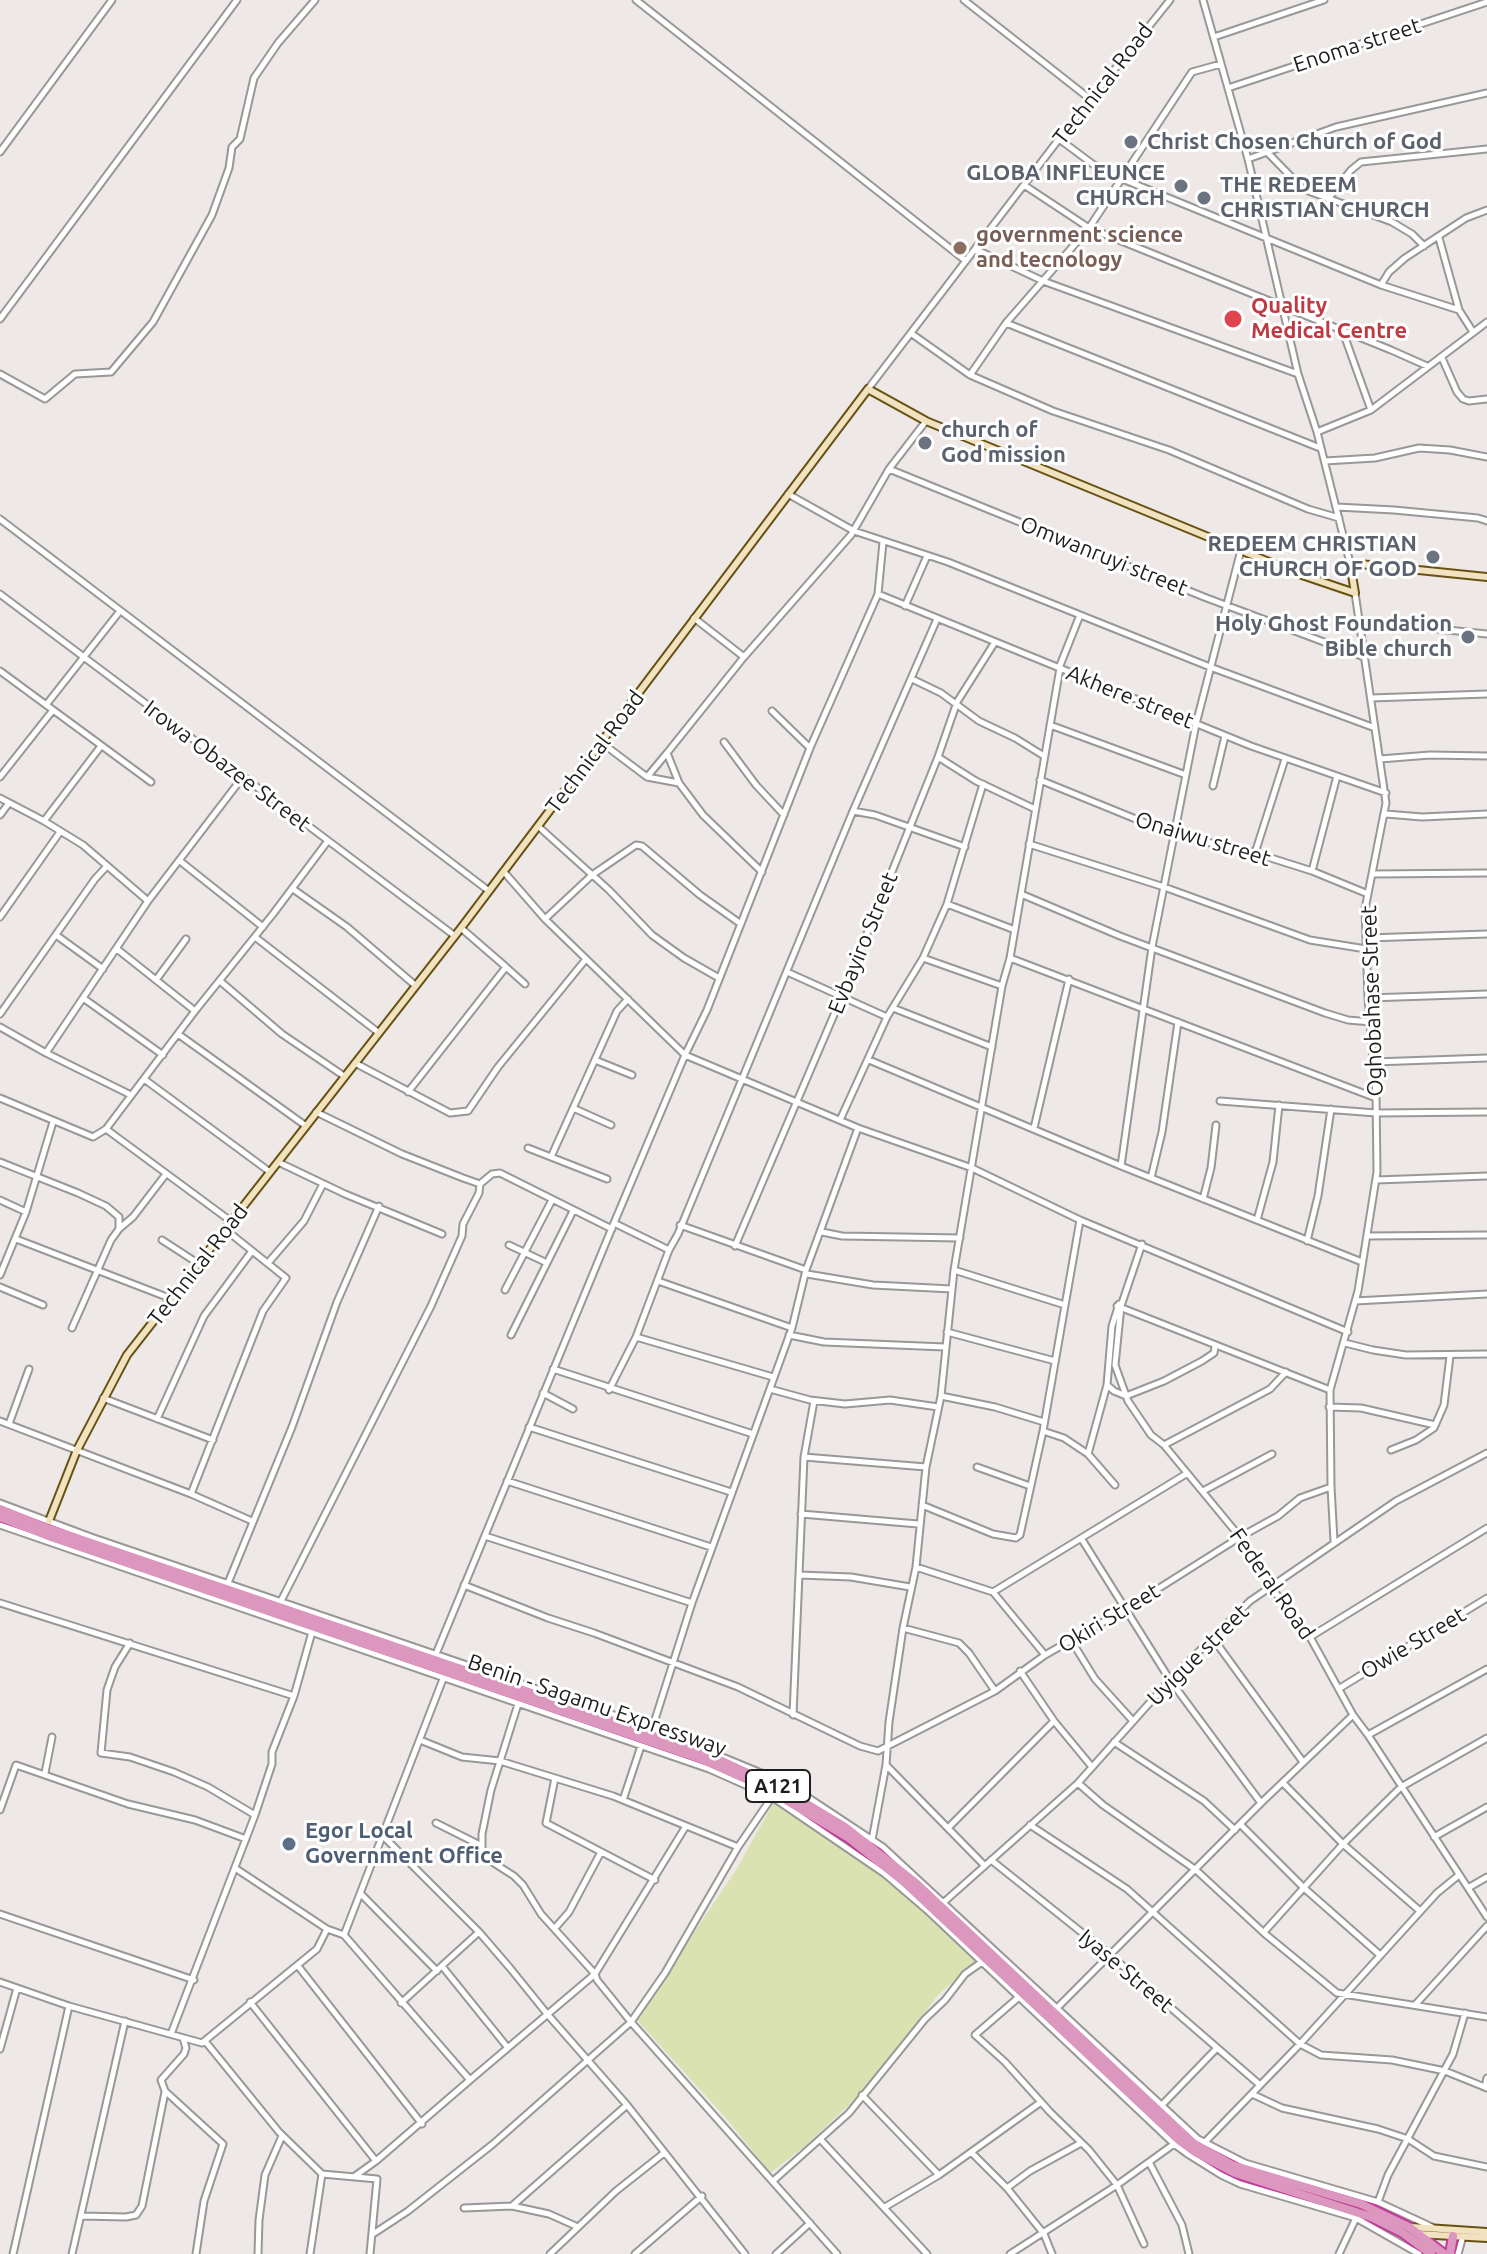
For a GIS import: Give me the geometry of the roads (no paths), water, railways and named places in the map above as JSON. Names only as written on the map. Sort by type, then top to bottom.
[{"type":"highway","name":"A121","points":[[0,1506],[61,1533],[651,1731],[702,1756],[749,1772],[810,1804],[885,1857],[1178,2130],[1210,2154],[1232,2165],[1361,2204],[1406,2230],[1421,2235],[1447,2254]]},
{"type":"highway","name":"Benin - Sagamu Expressway","points":[[0,1517],[702,1756],[734,1772],[849,1838],[882,1864],[1195,2152],[1235,2173],[1338,2205],[1375,2224],[1406,2230],[1431,2254]]},
{"type":"highway","points":[[1447,2254],[1458,2236]]},
{"type":"street","points":[[0,152],[112,0]]},
{"type":"street","points":[[0,319],[237,0]]},
{"type":"street","points":[[0,374],[45,399],[75,374],[111,372],[153,322],[212,215],[229,168],[232,147],[240,139],[254,78],[278,43],[315,0]]},
{"type":"street","points":[[636,0],[966,261]]},
{"type":"street","points":[[964,0],[1090,99]]},
{"type":"street","name":"Technical Road","points":[[49,1521],[77,1450],[127,1355],[539,827],[868,389],[1090,99],[1170,0]]},
{"type":"street","name":"Oghobahase Street","points":[[1203,0],[1248,159],[1298,374],[1340,518],[1350,563],[1386,793],[1386,814],[1365,909],[1376,1098],[1376,1180],[1355,1301],[1330,1390],[1334,1541]]},
{"type":"street","points":[[1214,37],[1324,0]]},
{"type":"street","name":"Enoma street","points":[[1228,88],[1487,2]]},
{"type":"street","points":[[970,375],[1006,323],[1089,228],[1192,72],[1221,64]]},
{"type":"street","points":[[1248,159],[1336,127],[1487,93]]},
{"type":"street","points":[[1059,139],[1094,165],[1120,178],[1381,285],[1459,310]]},
{"type":"street","points":[[1328,199],[1361,162],[1487,149]]},
{"type":"street","points":[[1266,152],[1303,189],[1392,222],[1424,246]]},
{"type":"street","points":[[1024,185],[1089,228],[1427,366]]},
{"type":"street","points":[[1381,285],[1389,272],[1405,258],[1466,218],[1487,210]]},
{"type":"street","points":[[1441,236],[1459,310],[1473,332]]},
{"type":"street","points":[[975,249],[1043,281],[1298,374]]},
{"type":"street","points":[[1317,432],[1371,410],[1487,322]]},
{"type":"street","points":[[1006,323],[1320,448]]},
{"type":"street","points":[[1343,332],[1371,410]]},
{"type":"street","points":[[912,334],[970,375],[1053,411],[1169,450],[1308,509],[1340,518]]},
{"type":"street","points":[[1442,358],[1463,399],[1487,399]]},
{"type":"street","points":[[868,389],[926,421],[1296,573],[1355,593]]},
{"type":"street","points":[[647,777],[744,657],[854,531],[889,469],[926,421]]},
{"type":"street","points":[[1325,461],[1375,458],[1419,448],[1487,457]]},
{"type":"street","name":"Omwanruyi street","points":[[889,469],[1364,657]]},
{"type":"street","points":[[788,494],[854,531],[927,556],[1375,728]]},
{"type":"street","points":[[1337,507],[1487,521]]},
{"type":"street","points":[[0,519],[489,891]]},
{"type":"street","points":[[436,1654],[613,1226],[707,1010],[810,748],[878,594],[883,542]]},
{"type":"street","points":[[1121,1166],[1152,947],[1196,724],[1241,549]]},
{"type":"street","points":[[905,606],[927,556]]},
{"type":"street","points":[[1350,563],[1487,577]]},
{"type":"street","name":"Irowa Obazee Street","points":[[0,594],[455,936]]},
{"type":"street","name":"Akhere street","points":[[878,594],[1225,736],[1386,793]]},
{"type":"street","points":[[46,705],[120,611]]},
{"type":"street","points":[[872,1840],[886,1765],[903,1628],[916,1567],[926,1467],[941,1396],[954,1270],[1002,986],[1010,958],[1060,668],[1080,615]]},
{"type":"street","points":[[694,618],[744,657]]},
{"type":"street","points":[[609,1390],[636,1337],[669,1250],[853,811],[937,619]]},
{"type":"street","points":[[1359,621],[1487,634]]},
{"type":"street","name":"Evbayiro Street","points":[[735,1246],[842,996],[957,702],[995,642]]},
{"type":"street","points":[[0,671],[151,782]]},
{"type":"street","points":[[912,679],[957,702],[979,721],[1044,756]]},
{"type":"street","points":[[1371,698],[1487,694]]},
{"type":"street","points":[[0,777],[53,710]]},
{"type":"street","points":[[772,711],[810,748]]},
{"type":"street","points":[[1050,725],[1186,775]]},
{"type":"street","points":[[1213,786],[1225,736]]},
{"type":"street","points":[[724,742],[756,785],[784,815]]},
{"type":"street","points":[[602,743],[647,777],[679,783]]},
{"type":"street","points":[[44,821],[101,746]]},
{"type":"street","points":[[667,753],[679,783],[703,815],[762,872]]},
{"type":"street","points":[[1380,759],[1430,755],[1487,756]]},
{"type":"street","points":[[938,757],[983,784],[1035,809]]},
{"type":"street","points":[[1255,853],[1285,759]]},
{"type":"street","points":[[1312,871],[1337,776]]},
{"type":"street","points":[[46,1053],[148,901],[242,778]]},
{"type":"street","name":"Onaiwu street","points":[[1040,780],[1175,835],[1255,853],[1312,871],[1368,894]]},
{"type":"street","points":[[840,1121],[887,1017],[923,958],[947,904],[983,784]]},
{"type":"street","points":[[0,798],[83,845],[148,901]]},
{"type":"street","points":[[0,815],[9,803]]},
{"type":"street","points":[[853,811],[965,847]]},
{"type":"street","points":[[1386,814],[1422,817],[1487,814]]},
{"type":"street","points":[[539,827],[652,935],[719,978]]},
{"type":"street","points":[[0,917],[60,832]]},
{"type":"street","points":[[0,1098],[93,1137],[106,1129],[328,842]]},
{"type":"street","points":[[1029,844],[1164,887],[1310,940],[1366,949]]},
{"type":"street","points":[[545,919],[592,875],[636,845],[642,846],[700,895],[741,924]]},
{"type":"street","points":[[180,861],[263,927]]},
{"type":"street","points":[[0,1014],[107,866]]},
{"type":"street","points":[[504,872],[545,919],[685,1055],[840,1121],[972,1168],[1080,1220],[1348,1332]]},
{"type":"street","points":[[1373,874],[1487,873]]},
{"type":"street","points":[[293,889],[347,927],[416,986]]},
{"type":"street","points":[[1021,894],[1325,1013],[1348,1020],[1371,1022]]},
{"type":"street","points":[[947,904],[1015,930]]},
{"type":"street","points":[[461,928],[525,984]]},
{"type":"street","points":[[1367,938],[1487,934]]},
{"type":"street","points":[[56,935],[103,969]]},
{"type":"street","points":[[255,937],[379,1033]]},
{"type":"street","points":[[156,980],[186,939]]},
{"type":"street","points":[[117,949],[195,1011]]},
{"type":"street","points":[[923,958],[1002,986]]},
{"type":"street","points":[[1010,958],[1376,1098]]},
{"type":"street","points":[[355,1063],[450,1113],[468,1111],[498,1067],[586,959]]},
{"type":"street","points":[[408,1092],[506,967]]},
{"type":"street","points":[[787,972],[887,1017]]},
{"type":"street","points":[[1034,1128],[1069,979]]},
{"type":"street","points":[[220,981],[282,1034],[344,1076]]},
{"type":"street","points":[[1368,998],[1487,994]]},
{"type":"street","points":[[83,998],[163,1055]]},
{"type":"street","points":[[551,1157],[617,1011],[628,999]]},
{"type":"street","points":[[893,1008],[992,1047]]},
{"type":"street","points":[[1151,1178],[1162,1132],[1178,1022]]},
{"type":"street","points":[[0,1027],[131,1095]]},
{"type":"street","points":[[178,1034],[306,1126]]},
{"type":"street","points":[[1374,1062],[1487,1058]]},
{"type":"street","points":[[595,1060],[632,1075]]},
{"type":"street","points":[[869,1060],[1121,1166],[1362,1262]]},
{"type":"street","points":[[144,1079],[270,1172]]},
{"type":"street","points":[[1220,1101],[1376,1113],[1487,1112]]},
{"type":"street","points":[[1257,1220],[1273,1162],[1279,1105]]},
{"type":"street","points":[[573,1108],[611,1125]]},
{"type":"street","points":[[1307,1241],[1321,1182],[1331,1109]]},
{"type":"street","points":[[316,1112],[402,1154],[480,1184]]},
{"type":"street","points":[[0,1275],[2,1262],[16,1239],[26,1212],[53,1122]]},
{"type":"street","points":[[1203,1199],[1211,1168],[1216,1125]]},
{"type":"street","points":[[651,1731],[711,1547],[792,1328],[806,1272],[858,1128]]},
{"type":"street","points":[[106,1129],[232,1222]]},
{"type":"street","points":[[528,1148],[607,1179]]},
{"type":"street","points":[[0,1162],[106,1206],[119,1217],[119,1229]]},
{"type":"street","points":[[278,1162],[442,1234]]},
{"type":"street","points":[[281,1601],[431,1306],[462,1236],[463,1224],[479,1193],[480,1184],[492,1174],[500,1173],[573,1211],[669,1250]]},
{"type":"street","points":[[72,1328],[114,1234],[133,1217],[166,1174]]},
{"type":"street","points":[[1376,1180],[1487,1176]]},
{"type":"street","points":[[268,1263],[304,1221],[323,1184]]},
{"type":"street","points":[[0,1200],[26,1212]]},
{"type":"street","points":[[505,1290],[552,1200]]},
{"type":"street","points":[[228,1583],[292,1427],[337,1302],[379,1206]]},
{"type":"street","points":[[511,1335],[573,1211]]},
{"type":"street","points":[[922,1505],[963,1524],[1016,1538],[1020,1535],[1043,1431],[1080,1220]]},
{"type":"street","points":[[680,1225],[806,1272],[873,1285],[952,1289]]},
{"type":"street","points":[[191,1494],[263,1311],[286,1279],[226,1230]]},
{"type":"street","points":[[822,1232],[842,1236],[960,1238]]},
{"type":"street","points":[[1367,1236],[1487,1235]]},
{"type":"street","points":[[16,1239],[172,1299]]},
{"type":"street","points":[[162,1240],[199,1264]]},
{"type":"street","name":"Federal Road","points":[[1142,1244],[1121,1304],[1115,1365],[1133,1410],[1240,1537],[1271,1587],[1310,1637],[1353,1715],[1487,1917]]},
{"type":"street","points":[[509,1245],[547,1263]]},
{"type":"street","points":[[157,1419],[204,1316],[252,1251]]},
{"type":"street","points":[[954,1270],[1065,1305]]},
{"type":"street","points":[[658,1281],[792,1328]]},
{"type":"street","points":[[0,1287],[43,1305]]},
{"type":"street","points":[[1355,1301],[1487,1294]]},
{"type":"street","points":[[1088,1454],[1107,1385],[1112,1326],[1121,1304],[1215,1346],[1330,1390]]},
{"type":"street","points":[[947,1332],[1055,1361]]},
{"type":"street","points":[[789,1335],[824,1342],[945,1347]]},
{"type":"street","points":[[636,1337],[773,1377]]},
{"type":"street","points":[[1345,1343],[1395,1353],[1450,1356],[1487,1354]]},
{"type":"street","points":[[1107,1385],[1126,1396],[1202,1361],[1214,1353],[1215,1346]]},
{"type":"street","points":[[1391,1450],[1416,1440],[1435,1425],[1444,1405],[1450,1356]]},
{"type":"street","points":[[9,1424],[29,1369]]},
{"type":"street","points":[[553,1369],[609,1390],[753,1434]]},
{"type":"street","points":[[1164,1445],[1270,1389],[1286,1372]]},
{"type":"street","points":[[770,1389],[814,1401],[845,1404],[890,1400],[938,1407]]},
{"type":"street","points":[[543,1393],[573,1409]]},
{"type":"street","points":[[941,1396],[995,1407],[1044,1422]]},
{"type":"street","points":[[103,1398],[213,1440]]},
{"type":"street","points":[[793,1715],[804,1457],[814,1401]]},
{"type":"street","points":[[1329,1407],[1361,1408],[1435,1425]]},
{"type":"street","points":[[0,1421],[191,1494],[252,1521]]},
{"type":"street","points":[[529,1427],[731,1492]]},
{"type":"street","points":[[1043,1431],[1064,1438],[1088,1454],[1115,1485]]},
{"type":"street","name":"Uyigue street","points":[[944,1902],[1078,1783],[1170,1680],[1250,1601],[1396,1501],[1487,1453]]},
{"type":"street","points":[[1203,1491],[1272,1454]]},
{"type":"street","points":[[804,1457],[926,1467]]},
{"type":"street","points":[[977,1467],[1030,1486]]},
{"type":"street","points":[[993,1592],[1186,1474]]},
{"type":"street","points":[[507,1481],[711,1547]]},
{"type":"street","name":"Okiri Street","points":[[886,1747],[995,1691],[1045,1655],[1278,1516],[1300,1498],[1331,1487]]},
{"type":"street","points":[[0,1506],[436,1654],[771,1777],[872,1840],[944,1902],[1204,2143],[1245,2163],[1378,2202],[1438,2229]]},
{"type":"street","points":[[801,1514],[918,1524]]},
{"type":"street","points":[[0,1525],[709,1769],[772,1797],[885,1874],[1174,2144],[1240,2184],[1375,2224],[1419,2254]]},
{"type":"street","points":[[1310,1637],[1487,1528]]},
{"type":"street","points":[[485,1536],[692,1603]]},
{"type":"street","points":[[1081,1538],[1170,1680],[1261,1803]]},
{"type":"street","points":[[916,1567],[993,1592],[1045,1655]]},
{"type":"street","points":[[800,1575],[851,1577],[910,1587]]},
{"type":"street","points":[[464,1585],[738,1687],[870,1750],[886,1747]]},
{"type":"street","name":"Owie Street","points":[[1340,1688],[1487,1598]]},
{"type":"street","points":[[0,1603],[294,1696]]},
{"type":"street","points":[[903,1628],[959,1643],[995,1691]]},
{"type":"street","points":[[171,2034],[255,1815],[272,1764],[272,1752],[294,1696],[312,1632]]},
{"type":"street","points":[[1212,1637],[1303,1762]]},
{"type":"street","points":[[1071,1640],[1095,1679],[1133,1721]]},
{"type":"street","points":[[130,1643],[115,1667],[107,1690],[101,1753],[130,1757],[174,1772],[208,1787],[255,1815]]},
{"type":"street","points":[[1368,1735],[1487,1669]]},
{"type":"street","points":[[1020,1671],[1054,1721],[1092,1767]]},
{"type":"street","points":[[344,1935],[443,1678]]},
{"type":"street","points":[[518,1704],[491,1790],[482,1852],[523,1885],[541,1914],[595,1974],[631,2022],[837,2254]]},
{"type":"street","points":[[1057,2008],[1353,1715]]},
{"type":"street","points":[[948,1828],[1054,1721]]},
{"type":"street","points":[[45,1773],[52,1737]]},
{"type":"street","points":[[1264,1933],[1343,1844],[1401,1787],[1487,1738]]},
{"type":"street","points":[[420,1740],[462,1757],[500,1761],[623,1800],[738,1847]]},
{"type":"street","points":[[1114,1742],[1204,1801],[1235,1830]]},
{"type":"street","points":[[623,1800],[641,1746]]},
{"type":"street","points":[[0,1810],[9,1792],[16,1765],[113,1799],[195,1820],[246,1839]]},
{"type":"street","points":[[886,1765],[984,1865]]},
{"type":"street","points":[[555,1778],[546,1823],[655,1880]]},
{"type":"street","points":[[1078,1783],[1103,1805],[1196,1870],[1329,1988],[1344,1996],[1487,2017]]},
{"type":"street","points":[[1283,1783],[1343,1844],[1420,1911]]},
{"type":"street","points":[[373,2234],[408,2211],[493,2144],[631,2022],[665,1973],[738,1847],[772,1797]]},
{"type":"street","points":[[1434,1837],[1487,1807]]},
{"type":"street","points":[[436,1823],[482,1846]]},
{"type":"street","points":[[1240,1824],[1304,1888],[1380,1955]]},
{"type":"street","points":[[1030,1825],[1127,1889],[1300,2044],[1321,2055],[1392,2060],[1445,2071],[1486,2088],[1487,2078]]},
{"type":"street","points":[[355,2176],[422,2124],[595,1974],[686,1826]]},
{"type":"street","points":[[383,1836],[479,1932],[627,2105],[745,2254]]},
{"type":"street","points":[[555,1928],[569,1912],[601,1852]]},
{"type":"street","name":"Iyase Street","points":[[990,1860],[1110,1955],[1260,2085]]},
{"type":"street","points":[[235,1868],[327,1929],[344,1935],[470,2080]]},
{"type":"street","points":[[1204,2143],[1300,2044],[1420,1911],[1459,1875]]},
{"type":"street","points":[[1468,1888],[1487,1877]]},
{"type":"street","points":[[361,1894],[440,1968],[508,2048]]},
{"type":"street","points":[[0,1914],[194,1980]]},
{"type":"street","points":[[1415,2005],[1487,1926]]},
{"type":"street","points":[[0,1982],[69,2006],[198,2042],[205,2041],[317,1949],[327,1929]]},
{"type":"street","points":[[401,2003],[479,1932]]},
{"type":"street","points":[[773,2181],[849,2113],[925,2019],[965,1974],[982,1962]]},
{"type":"street","points":[[298,1966],[422,2124]]},
{"type":"street","points":[[0,2049],[17,1988]]},
{"type":"street","points":[[1019,1997],[975,2035],[1082,2143],[1117,2185],[1144,2244]]},
{"type":"street","points":[[250,2002],[376,2161]]},
{"type":"street","points":[[13,2254],[69,2006]]},
{"type":"street","points":[[1378,2202],[1388,2175],[1453,2054],[1465,2013]]},
{"type":"street","points":[[72,2254],[125,2021]]},
{"type":"street","points":[[183,2038],[184,2054],[161,2080],[165,2091],[223,2144],[204,2201],[196,2254]]},
{"type":"street","points":[[205,2041],[282,2136],[322,2174],[374,2178],[378,2182],[370,2254]]},
{"type":"street","points":[[1161,2106],[1217,2048]]},
{"type":"street","points":[[81,2216],[136,2215],[142,2206],[165,2091]]},
{"type":"street","points":[[1252,2094],[1282,2108],[1378,2129],[1408,2139],[1434,2156],[1487,2167]]},
{"type":"street","points":[[862,2095],[939,2175]]},
{"type":"street","points":[[885,2207],[972,2153],[1041,2102]]},
{"type":"street","points":[[512,2206],[627,2105]]},
{"type":"street","points":[[258,2254],[265,2175],[282,2136]]},
{"type":"street","points":[[820,2139],[927,2254]]},
{"type":"street","points":[[1007,2188],[1030,2171],[1082,2143]]},
{"type":"street","points":[[1010,2254],[1174,2144]]},
{"type":"street","points":[[550,2254],[616,2191],[664,2153]]},
{"type":"street","points":[[972,2153],[1007,2188],[1044,2234],[1052,2254]]},
{"type":"street","points":[[1149,2162],[1182,2225],[1189,2254]]},
{"type":"street","points":[[310,2254],[322,2174]]},
{"type":"street","points":[[635,2254],[702,2196]]},
{"type":"street","points":[[464,2208],[512,2206],[549,2214],[578,2227]]},
{"type":"street","points":[[1339,2254],[1356,2218]]},
{"type":"street","points":[[776,2254],[810,2223]]},
{"type":"street","points":[[1406,2230],[1487,2232]]},
{"type":"street","points":[[1421,2235],[1487,2238]]},
{"type":"street","points":[[1458,2236],[1458,2254]]},
{"type":"place","name":"Christ Chosen Church of God","points":[[1131,142]]},
{"type":"place","name":"GLOBA INFLEUNCE CHURCH","points":[[1181,186]]},
{"type":"place","name":"THE REDEEM CHRISTIAN CHURCH","points":[[1204,198]]},
{"type":"place","name":"government science and tecnology","points":[[960,248]]},
{"type":"place","name":"Quality Medical Centre","points":[[1233,319]]},
{"type":"place","name":"church of God mission","points":[[925,443]]},
{"type":"place","name":"REDEEM CHRISTIAN CHURCH OF GOD","points":[[1433,557]]},
{"type":"place","name":"Holy Ghost Foundation Bible church","points":[[1468,637]]},
{"type":"place","name":"Egor Local Government Office","points":[[289,1844]]}]
